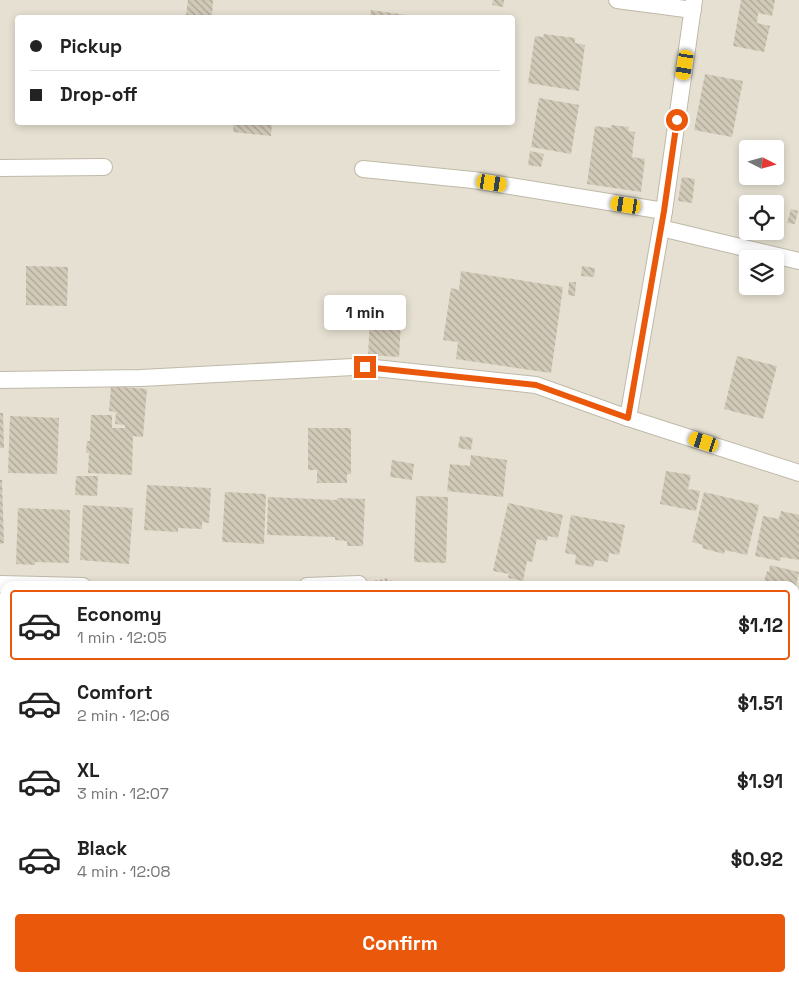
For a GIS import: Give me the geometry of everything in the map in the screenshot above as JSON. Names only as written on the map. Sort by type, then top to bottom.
[{"type":"street","points":[[617,0],[694,5],[664,211],[628,418]]},
{"type":"street","points":[[0,168],[104,166]]},
{"type":"street","points":[[363,169],[473,180],[664,211]]},
{"type":"street","points":[[661,228],[799,260]]},
{"type":"street","points":[[0,380],[141,378],[359,367],[536,385],[628,418],[799,473]]},
{"type":"shaded area","points":[[0,0],[799,0],[799,581],[0,581]]},
{"type":"building","points":[[188,0],[213,0],[212,15],[186,15]]},
{"type":"building","points":[[493,0],[504,0],[503,7],[492,5]]},
{"type":"building","points":[[741,0],[775,0],[772,16],[758,13],[757,23],[770,26],[764,52],[733,46]]},
{"type":"building","points":[[371,10],[406,15],[370,15]]},
{"type":"building","points":[[544,34],[575,38],[575,43],[585,45],[579,91],[528,83],[535,36],[543,37]]},
{"type":"building","points":[[705,74],[743,81],[732,137],[694,130]]},
{"type":"building","points":[[539,98],[579,105],[571,154],[531,147]]},
{"type":"building","points":[[234,125],[272,125],[271,136],[233,132]]},
{"type":"building","points":[[611,125],[629,127],[628,131],[635,132],[632,157],[645,159],[641,192],[587,184],[595,126],[611,128]]},
{"type":"building","points":[[530,151],[544,154],[541,167],[528,165]]},
{"type":"building","points":[[682,177],[695,179],[692,203],[678,201]]},
{"type":"building","points":[[791,209],[798,211],[795,224],[787,223]]},
{"type":"building","points":[[26,266],[68,267],[67,306],[26,305]]},
{"type":"building","points":[[582,266],[595,268],[594,277],[581,276]]},
{"type":"building","points":[[461,271],[563,287],[551,373],[456,359],[458,342],[443,340],[451,288],[459,290]]},
{"type":"building","points":[[569,282],[576,282],[575,296],[568,295]]},
{"type":"building","points":[[374,301],[384,301],[384,313],[373,313]]},
{"type":"building","points":[[370,321],[401,323],[399,357],[368,355]]},
{"type":"building","points":[[737,356],[777,366],[763,419],[724,409]]},
{"type":"building","points":[[111,386],[147,389],[143,437],[133,436],[132,475],[88,473],[89,453],[86,453],[87,441],[90,441],[91,415],[112,415],[112,428],[125,428],[125,425],[115,424],[116,412],[109,411]]},
{"type":"building","points":[[0,413],[3,413],[4,448],[0,448]]},
{"type":"building","points":[[10,416],[59,418],[57,474],[8,473]]},
{"type":"building","points":[[308,428],[351,428],[351,474],[347,474],[347,483],[317,483],[317,470],[308,470]]},
{"type":"building","points":[[460,436],[473,438],[471,450],[458,448]]},
{"type":"building","points":[[471,455],[507,460],[503,497],[447,491],[450,464],[470,466]]},
{"type":"building","points":[[392,460],[414,464],[412,480],[390,477]]},
{"type":"building","points":[[666,471],[691,475],[688,489],[700,491],[696,511],[660,504]]},
{"type":"building","points":[[76,476],[98,476],[97,496],[75,495]]},
{"type":"building","points":[[0,480],[2,480],[4,543],[0,544]]},
{"type":"building","points":[[147,485],[211,488],[209,523],[202,522],[202,529],[178,528],[178,532],[144,530]]},
{"type":"building","points":[[225,492],[266,494],[264,544],[222,542]]},
{"type":"building","points":[[704,492],[759,505],[747,555],[725,550],[724,554],[702,548],[703,545],[692,542]]},
{"type":"building","points":[[416,496],[448,497],[446,563],[414,562]]},
{"type":"building","points":[[268,497],[337,500],[337,498],[365,499],[363,546],[347,546],[347,541],[335,540],[335,537],[267,535]]},
{"type":"building","points":[[508,503],[563,515],[558,538],[548,536],[547,541],[537,539],[532,562],[527,561],[523,581],[508,578],[509,574],[493,571]]},
{"type":"building","points":[[83,505],[133,508],[129,564],[80,560]]},
{"type":"building","points":[[18,508],[70,510],[69,563],[35,562],[35,565],[16,564]]},
{"type":"building","points":[[781,511],[799,515],[799,560],[781,557],[780,561],[755,556],[763,516],[779,519]]},
{"type":"building","points":[[571,515],[625,525],[619,555],[609,553],[608,562],[595,560],[593,567],[575,564],[576,555],[565,553]]},
{"type":"building","points":[[770,565],[799,572],[797,581],[764,581],[767,571],[769,572]]},
{"type":"route","points":[[365,367],[536,385],[628,418],[664,211],[677,120]]}]
